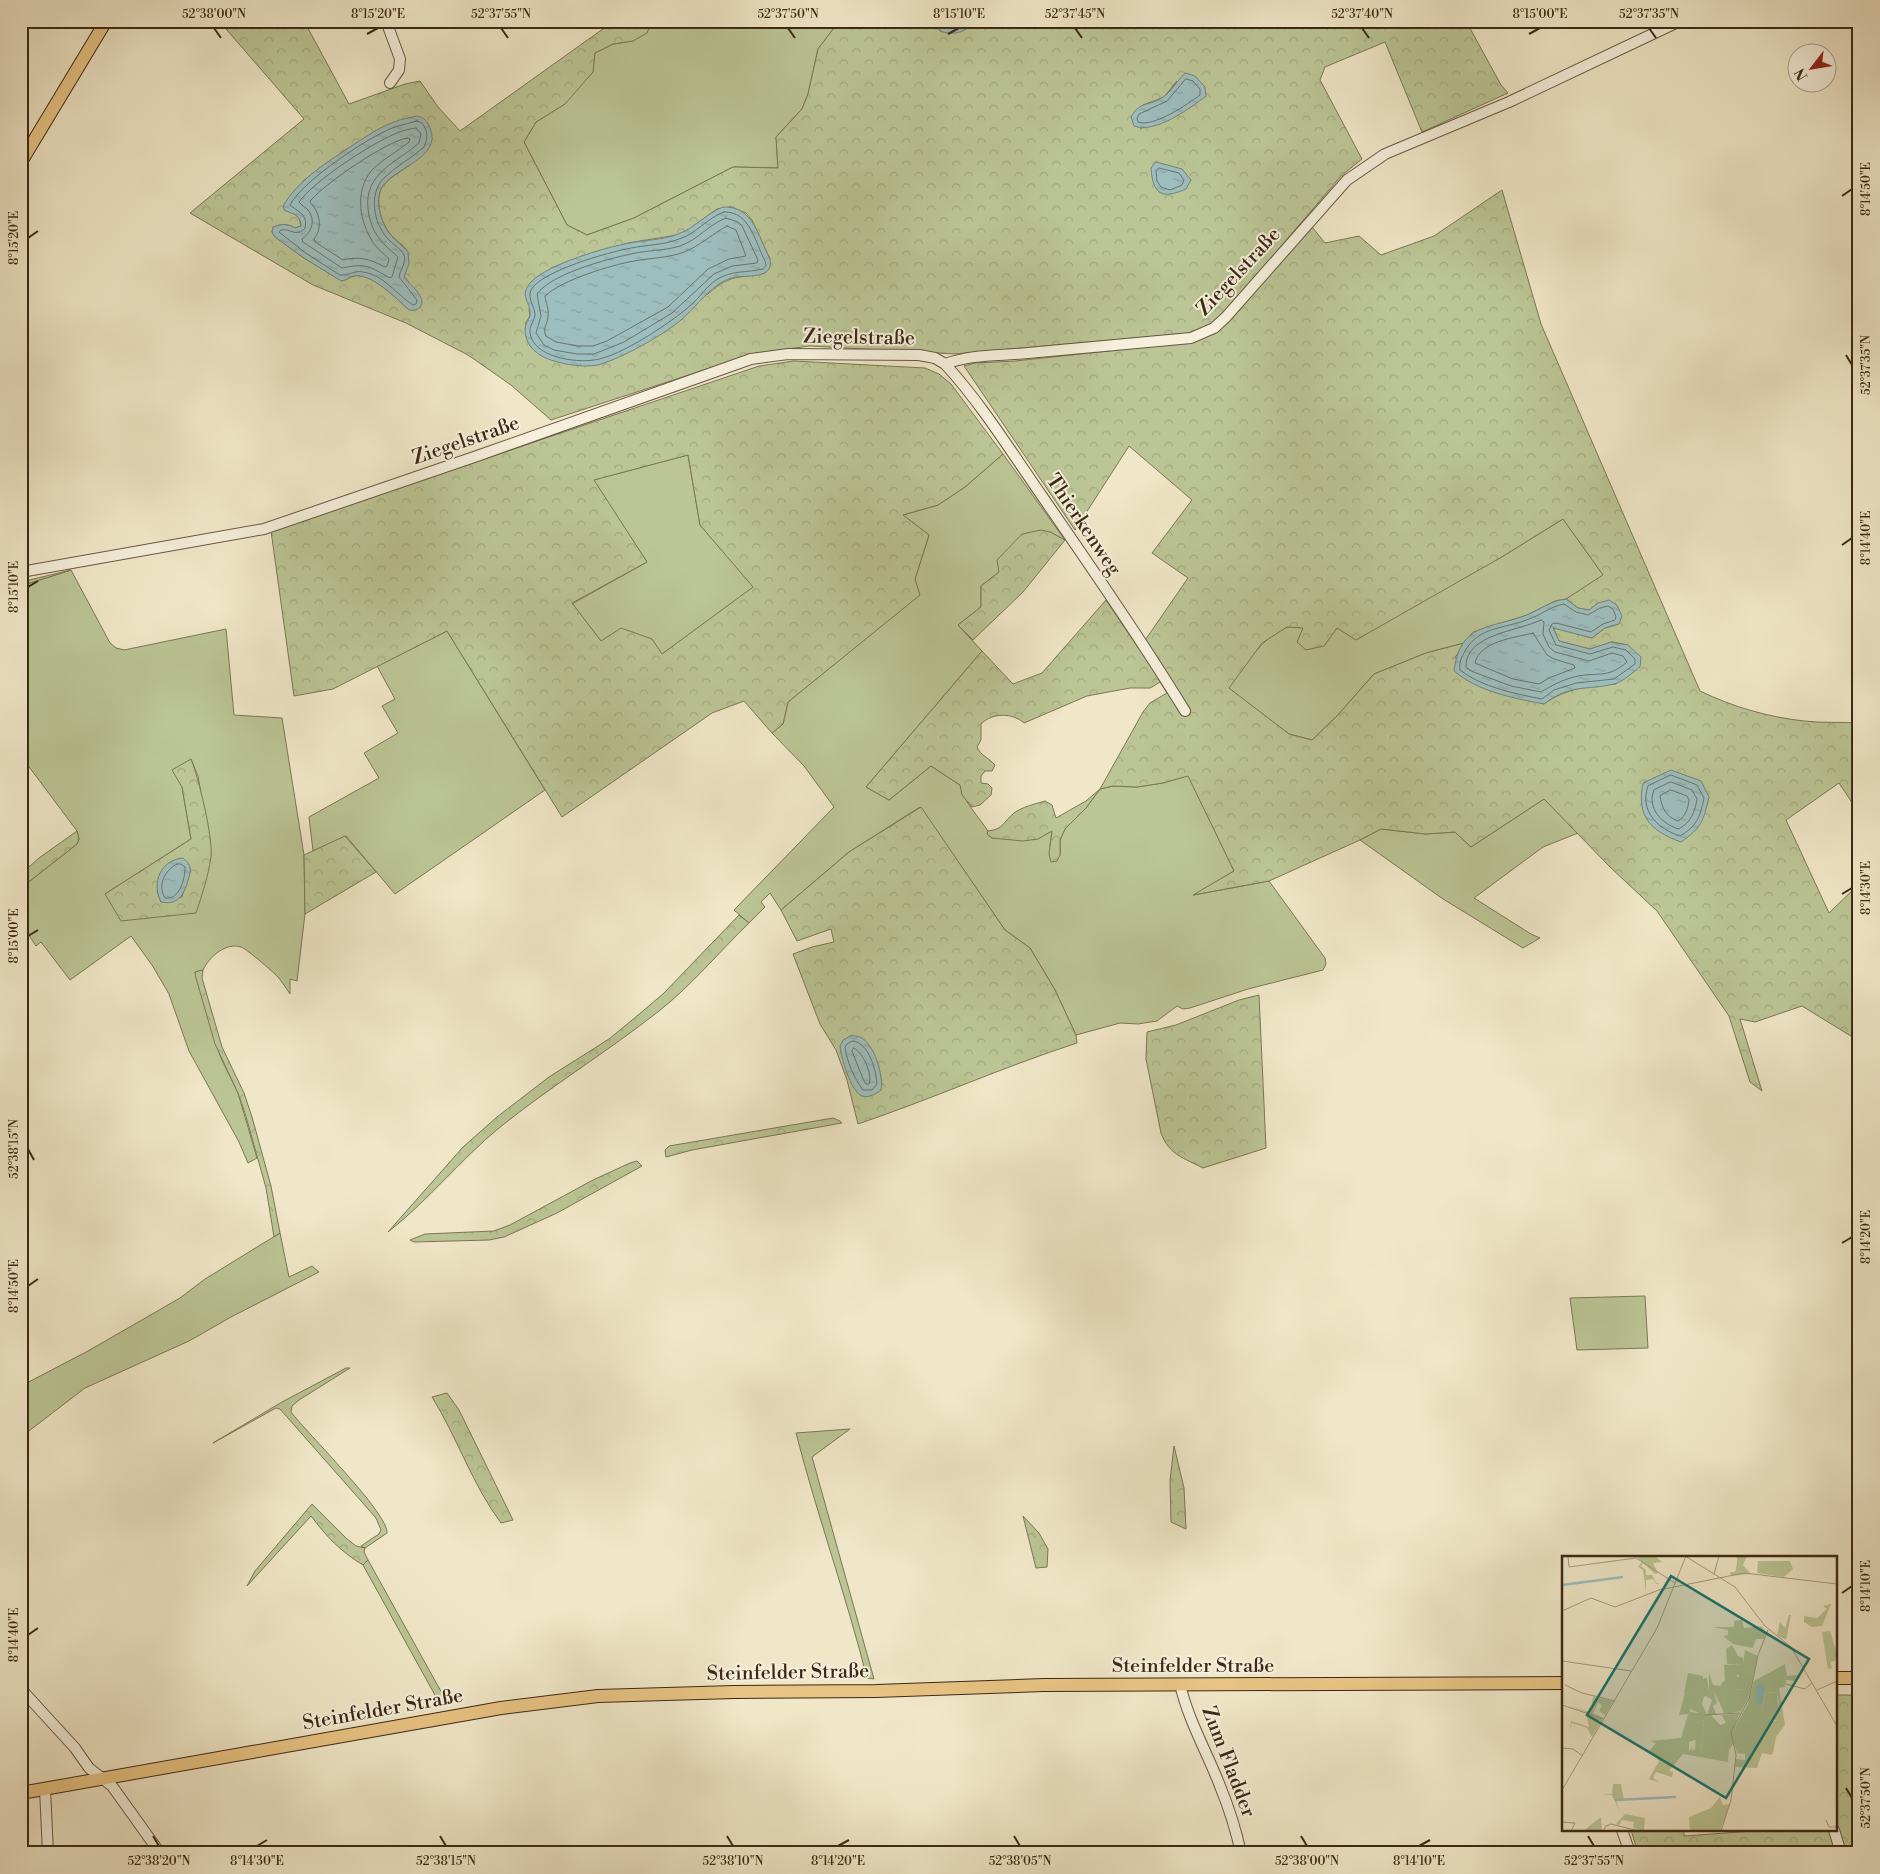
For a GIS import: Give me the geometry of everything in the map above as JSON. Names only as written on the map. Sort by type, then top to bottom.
[{"type":"main road","points":[[21,162],[106,21]]},
{"type":"main road","points":[[1838,1678],[1859,1678]]},
{"type":"main road","name":"Steinfelder Straße","points":[[21,1793],[501,1708],[598,1696],[734,1692],[876,1691],[1044,1685],[1562,1683]]},
{"type":"street","points":[[386,21],[400,59],[399,70],[390,83]]},
{"type":"street","name":"Ziegelstraße","points":[[21,572],[264,529],[751,359],[788,354],[919,355],[935,358],[945,364],[961,358],[975,356],[1191,338],[1214,328],[1347,180],[1364,167],[1385,154],[1509,102],[1680,21]]},
{"type":"street","name":"Thierkenweg","points":[[945,364],[957,377],[1023,468],[1146,648],[1185,711]]},
{"type":"street","name":"Zum Fladder","points":[[1180,1684],[1199,1736],[1221,1787],[1235,1826],[1241,1853]]},
{"type":"street","points":[[21,1689],[74,1748],[89,1768],[112,1786],[160,1853]]},
{"type":"street","points":[[45,1789],[48,1853]]},
{"type":"street","points":[[1623,1832],[1630,1853]]},
{"type":"street","points":[[1835,1832],[1841,1853]]},
{"type":"green space","points":[[304,21],[349,104],[405,84],[420,81],[438,107],[460,131],[614,21],[657,21],[651,23],[647,33],[633,41],[613,44],[595,53],[593,72],[565,104],[536,122],[524,142],[567,225],[587,235],[634,218],[733,167],[778,168],[776,137],[802,109],[808,94],[818,49],[837,24],[836,21],[931,21],[941,32],[972,25],[975,21],[1466,21],[1501,85],[1508,93],[1422,132],[1385,42],[1325,67],[1320,80],[1362,159],[1341,176],[1223,314],[1212,324],[1190,333],[955,354],[810,346],[756,353],[551,420],[511,385],[468,355],[406,323],[313,285],[190,213],[304,119],[220,22]],"holes":[[[1177,81],[1141,129],[1143,105],[1164,97]],[[348,148],[411,164],[383,185],[379,195],[379,208],[383,221],[389,232],[404,247],[408,254],[408,263],[404,276],[408,281],[409,310],[376,282],[361,276],[354,276],[342,281],[304,258],[275,237],[272,232],[273,227],[279,225],[289,225],[295,228],[301,226],[299,218],[293,213],[303,181]],[[731,207],[746,213],[752,220],[770,259],[765,273],[729,280],[708,294],[525,324],[530,316],[529,309],[551,268],[628,243],[677,235],[688,230],[717,209]]]},
{"type":"green space","points":[[657,21],[836,21],[837,24],[818,49],[808,94],[802,109],[776,137],[778,168],[733,167],[634,218],[587,235],[567,225],[524,142],[536,122],[565,104],[595,53],[613,44],[633,41],[651,23]]},
{"type":"green space","points":[[1502,190],[1541,324],[1700,691],[1751,711],[1777,717],[1811,722],[1859,723],[1859,813],[1839,783],[1786,820],[1829,913],[1859,884],[1859,1041],[1802,1006],[1755,1022],[1740,1019],[1762,1091],[1750,1082],[1729,1016],[1657,911],[1610,867],[1544,799],[1471,847],[1455,832],[1426,834],[1381,829],[1269,881],[1193,895],[1234,871],[1188,776],[1163,783],[1137,787],[1113,786],[1100,789],[1143,712],[1150,703],[1167,693],[1160,682],[1150,688],[1130,688],[1087,696],[1024,723],[1014,717],[1003,715],[986,720],[981,724],[981,740],[977,747],[995,765],[992,771],[985,771],[981,776],[981,783],[988,784],[992,788],[991,795],[980,805],[972,807],[962,795],[960,785],[931,766],[889,800],[866,787],[982,651],[1013,684],[1042,673],[1106,600],[1139,649],[1188,578],[1152,553],[1192,500],[1129,446],[1075,530],[964,366],[975,363],[1015,361],[1192,342],[1216,332],[1312,227],[1325,243],[1359,236],[1381,255],[1434,236]],"holes":[[[1563,519],[1603,575],[1566,599],[1578,608],[1589,610],[1598,603],[1619,624],[1605,628],[1592,638],[1553,627],[1559,641],[1590,649],[1612,642],[1628,645],[1616,684],[1570,691],[1544,704],[1455,658],[1464,643],[1426,653],[1374,674],[1337,716],[1312,740],[1289,734],[1229,688],[1262,643],[1287,627],[1303,628],[1297,642],[1306,650],[1324,646],[1337,628],[1356,640],[1500,558]]]},
{"type":"green space","points":[[794,361],[925,368],[939,374],[951,384],[1003,454],[965,487],[938,505],[903,515],[929,535],[915,579],[920,595],[788,702],[783,724],[772,733],[744,701],[712,713],[562,817],[447,631],[333,689],[294,696],[271,531],[759,366]],"holes":[[[688,455],[700,525],[753,587],[662,654],[652,639],[621,628],[601,641],[572,603],[647,562],[594,480]]]},
{"type":"green space","points":[[1003,454],[1065,540],[1050,532],[981,586],[981,607],[958,625],[982,651],[866,787],[889,800],[931,766],[960,785],[968,803],[988,831],[987,834],[992,838],[1037,839],[1052,831],[1050,846],[1060,855],[1060,840],[1065,829],[1086,808],[1100,789],[1113,786],[1137,787],[1163,783],[1188,775],[1234,871],[1194,895],[1269,881],[1325,958],[1326,964],[1323,970],[1248,989],[1190,1008],[1183,1009],[1177,1006],[1157,1021],[1138,1024],[1120,1023],[1076,1035],[1055,990],[1030,948],[1005,930],[920,807],[849,852],[781,910],[770,893],[761,902],[765,907],[749,923],[734,910],[834,807],[804,766],[772,733],[783,724],[788,702],[919,595],[915,579],[929,535],[903,515],[938,505],[965,487]]},
{"type":"green space","points":[[688,455],[700,525],[754,587],[662,654],[601,641],[572,604],[647,562],[593,480]]},
{"type":"green space","points":[[1563,519],[1604,576],[1566,599],[1555,601],[1527,615],[1473,632],[1464,643],[1426,653],[1374,674],[1337,716],[1312,740],[1289,734],[1228,688],[1260,646],[1281,630],[1292,626],[1303,628],[1324,646],[1336,627],[1500,558]]},
{"type":"green space","points":[[1041,530],[1050,532],[1065,540],[1023,592],[973,640],[958,625],[981,607],[981,586],[999,572],[997,560],[1022,534]]},
{"type":"green space","points":[[71,570],[110,643],[116,648],[124,650],[226,629],[234,715],[282,718],[304,855],[305,914],[297,981],[290,979],[290,994],[278,977],[266,966],[241,947],[235,946],[219,952],[209,960],[203,970],[195,972],[220,1056],[238,1093],[257,1158],[248,1163],[239,1142],[189,1051],[169,994],[152,965],[131,936],[70,980],[41,942],[36,946],[21,923],[21,888],[77,844],[79,839],[77,831],[21,756],[21,586]],"holes":[[[191,759],[198,776],[211,855],[105,894],[191,839],[182,787]]]},
{"type":"green space","points":[[71,570],[21,586],[21,582]]},
{"type":"green space","points":[[447,631],[545,790],[395,894],[346,836],[313,851],[309,817],[379,778],[364,753],[398,733],[382,706],[395,699],[377,666]]},
{"type":"green space","points":[[191,759],[208,822],[211,857],[207,879],[196,913],[121,921],[105,894],[191,839],[182,787],[172,770]],"holes":[[[190,869],[182,897],[161,902],[157,891]]]},
{"type":"green space","points":[[1100,789],[1086,808],[1065,829],[1060,840],[1060,855],[1057,861],[1051,862],[1049,854],[1052,831],[1038,839],[1023,841],[992,838],[987,834],[988,831],[1000,827],[1014,813],[1029,806],[1045,801],[1052,805],[1056,818],[1086,801]]},
{"type":"green space","points":[[1544,799],[1578,833],[1543,847],[1474,898],[1540,938],[1523,948],[1443,899],[1360,840],[1381,829],[1426,834],[1455,832],[1471,847]]},
{"type":"green space","points":[[921,807],[1005,930],[1030,948],[1055,990],[1076,1035],[1077,1043],[858,1124],[847,1080],[836,1050],[820,1024],[793,954],[834,942],[831,929],[797,941],[781,910],[849,852]],"holes":[[[841,1051],[877,1061],[882,1085],[853,1085]]]},
{"type":"green space","points":[[77,831],[79,839],[77,844],[21,888],[21,874],[39,858]]},
{"type":"green space","points":[[345,836],[376,872],[305,914],[304,855]]},
{"type":"green space","points":[[739,915],[749,923],[671,1001],[499,1128],[417,1207],[388,1232],[463,1147],[497,1117],[549,1077],[609,1039],[631,1021],[663,994]]},
{"type":"green space","points":[[203,970],[202,978],[222,1047],[244,1093],[271,1186],[280,1233],[274,1237],[266,1188],[245,1113],[238,1093],[215,1044],[196,978],[195,972]]},
{"type":"green space","points":[[1259,995],[1266,1148],[1203,1168],[1173,1151],[1161,1133],[1146,1059],[1147,1032],[1176,1025],[1239,1000]]},
{"type":"green space","points":[[833,1118],[842,1123],[692,1150],[666,1157],[665,1150],[669,1146]]},
{"type":"green space","points":[[637,1161],[642,1166],[557,1213],[504,1237],[489,1240],[414,1242],[410,1240],[425,1234],[494,1231],[510,1225],[593,1180]]},
{"type":"green space","points":[[280,1233],[289,1277],[312,1266],[319,1272],[231,1317],[189,1341],[85,1388],[21,1437],[21,1386],[88,1351],[180,1298],[205,1279]]},
{"type":"green space","points":[[1645,1296],[1648,1348],[1577,1350],[1570,1298]]},
{"type":"green space","points":[[346,1368],[350,1368],[299,1400],[292,1406],[291,1412],[361,1492],[384,1523],[387,1533],[365,1548],[361,1546],[379,1534],[381,1530],[376,1518],[280,1409],[276,1408],[213,1443],[282,1402]]},
{"type":"green space","points":[[447,1393],[459,1410],[513,1520],[501,1523],[473,1477],[432,1397]]},
{"type":"green space","points":[[850,1429],[812,1457],[874,1679],[867,1678],[796,1433]]},
{"type":"green space","points":[[1174,1446],[1184,1488],[1186,1529],[1171,1522],[1170,1481]]},
{"type":"green space","points":[[312,1504],[346,1538],[356,1546],[365,1548],[364,1552],[368,1560],[363,1565],[348,1555],[328,1537],[311,1516],[247,1586],[255,1571]]},
{"type":"green space","points":[[1023,1516],[1039,1533],[1048,1549],[1047,1567],[1036,1568]]},
{"type":"green space","points":[[368,1560],[448,1704],[441,1706],[363,1565]]},
{"type":"green space","points":[[1838,1695],[1859,1695],[1859,1853],[1638,1853],[1632,1832],[1684,1832],[1684,1836],[1739,1832],[1838,1832]]},
{"type":"water","points":[[931,21],[975,21],[965,30],[947,33],[941,31]]},
{"type":"water","points":[[1185,73],[1195,76],[1205,87],[1206,96],[1172,119],[1152,127],[1142,128],[1134,126],[1131,117],[1134,112],[1141,106],[1159,100],[1166,95]]},
{"type":"water","points":[[417,116],[425,120],[430,128],[432,139],[429,148],[423,155],[387,181],[379,194],[381,218],[386,228],[393,238],[408,252],[409,264],[404,277],[417,291],[422,300],[417,310],[409,310],[391,293],[368,278],[353,276],[342,281],[338,279],[304,258],[275,237],[272,232],[273,227],[279,225],[295,228],[301,226],[298,217],[284,210],[283,206],[289,196],[313,173],[377,130],[388,124]]},
{"type":"water","points":[[1156,162],[1182,169],[1191,180],[1186,189],[1164,194],[1156,189],[1151,168]]},
{"type":"water","points":[[723,207],[733,208],[742,212],[754,224],[770,259],[768,270],[764,273],[754,276],[730,278],[709,292],[681,320],[663,333],[608,362],[592,366],[571,365],[542,356],[531,347],[525,335],[530,311],[525,295],[528,286],[540,275],[551,268],[593,252],[620,245],[673,236],[690,228]]},
{"type":"water","points":[[1566,599],[1578,608],[1589,610],[1598,603],[1609,600],[1617,605],[1622,616],[1619,624],[1605,628],[1592,638],[1553,628],[1559,641],[1590,649],[1611,642],[1628,645],[1641,657],[1640,667],[1617,683],[1571,690],[1554,697],[1544,704],[1485,689],[1454,671],[1457,655],[1470,635],[1490,626],[1527,615],[1551,603]]},
{"type":"water","points":[[1671,770],[1701,781],[1709,797],[1698,828],[1681,842],[1661,833],[1654,827],[1644,814],[1642,805],[1643,783]]},
{"type":"water","points":[[183,858],[189,864],[190,870],[181,897],[171,902],[161,902],[157,887],[160,873],[169,863]]},
{"type":"water","points":[[852,1035],[865,1040],[877,1060],[882,1084],[881,1090],[870,1096],[862,1096],[858,1093],[850,1081],[844,1066],[840,1046],[843,1040]]}]
